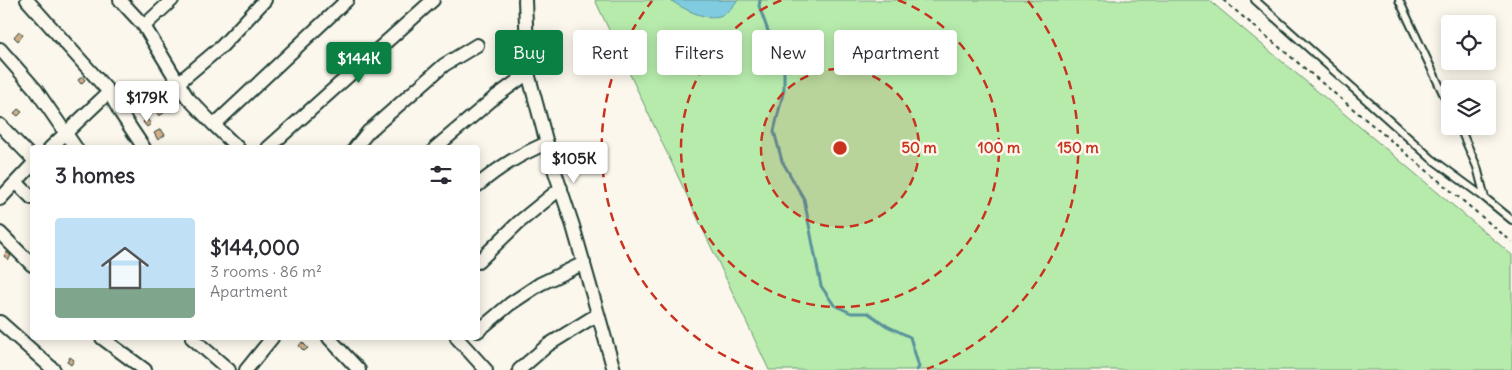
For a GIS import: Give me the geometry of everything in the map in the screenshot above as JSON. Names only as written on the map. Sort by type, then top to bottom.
[{"type":"street","points":[[26,0],[109,92],[142,145]]},
{"type":"street","points":[[120,0],[144,26],[187,97],[235,145]]},
{"type":"street","points":[[144,26],[172,0]]},
{"type":"street","points":[[178,83],[222,46],[265,0]]},
{"type":"street","points":[[214,126],[347,0]]},
{"type":"street","points":[[271,145],[433,0]]},
{"type":"street","points":[[526,0],[527,30]]},
{"type":"street","points":[[357,145],[368,132],[444,65],[477,45]]},
{"type":"street","points":[[0,49],[36,90],[74,145]]},
{"type":"street","points":[[439,145],[494,98],[525,75]]},
{"type":"street","points":[[529,75],[547,143],[584,263],[610,368]]},
{"type":"street","points":[[53,145],[109,92]]},
{"type":"street","points":[[0,125],[30,156]]},
{"type":"street","points":[[480,183],[498,168],[520,154],[547,143]]},
{"type":"street","points":[[1,195],[30,167]]},
{"type":"street","points":[[16,182],[30,196]]},
{"type":"street","points":[[480,260],[518,223],[561,188]]},
{"type":"street","points":[[0,233],[30,263]]},
{"type":"street","points":[[480,330],[510,304],[540,284],[584,263]]},
{"type":"street","points":[[519,370],[548,345],[598,314]]},
{"type":"street","points":[[0,322],[54,370]]},
{"type":"street","points":[[105,340],[145,370]]},
{"type":"street","points":[[194,340],[229,370]]},
{"type":"street","points":[[246,370],[270,340]]},
{"type":"street","points":[[331,340],[359,370]]},
{"type":"street","points":[[463,340],[486,370]]},
{"type":"lane","points":[[1255,0],[1432,159],[1512,220]]},
{"type":"lane","points":[[1399,0],[1441,89]]},
{"type":"lane","points":[[1463,135],[1477,167],[1485,198]]},
{"type":"path","points":[[1224,0],[1512,242]]},
{"type":"green space","points":[[595,0],[1209,0],[1512,255],[1512,370],[769,370],[630,75],[647,75],[647,30],[609,30]]},
{"type":"water","points":[[670,0],[738,0],[726,13],[711,17],[696,14]]},
{"type":"building","points":[[19,31],[23,35],[18,41],[14,37]]},
{"type":"building","points":[[82,76],[85,80],[81,84],[78,80]]},
{"type":"building","points":[[141,103],[142,106],[137,109],[135,106]]},
{"type":"building","points":[[160,107],[164,113],[159,116],[155,110]]},
{"type":"building","points":[[18,109],[22,112],[18,116],[14,113]]},
{"type":"building","points":[[147,119],[151,124],[147,127],[143,122]]},
{"type":"building","points":[[161,129],[165,135],[158,140],[154,133]]},
{"type":"building","points":[[7,252],[11,256],[8,260],[4,256]]},
{"type":"building","points":[[302,342],[308,348],[304,351],[299,346]]},
{"type":"building","points":[[70,357],[74,360],[71,365],[67,362]]},
{"type":"waterway","points":[[760,0],[759,6],[768,31],[784,51],[784,89],[774,131],[782,161],[804,199],[821,286],[834,305],[851,313],[868,313],[887,326],[910,337],[919,367],[917,370]]}]
